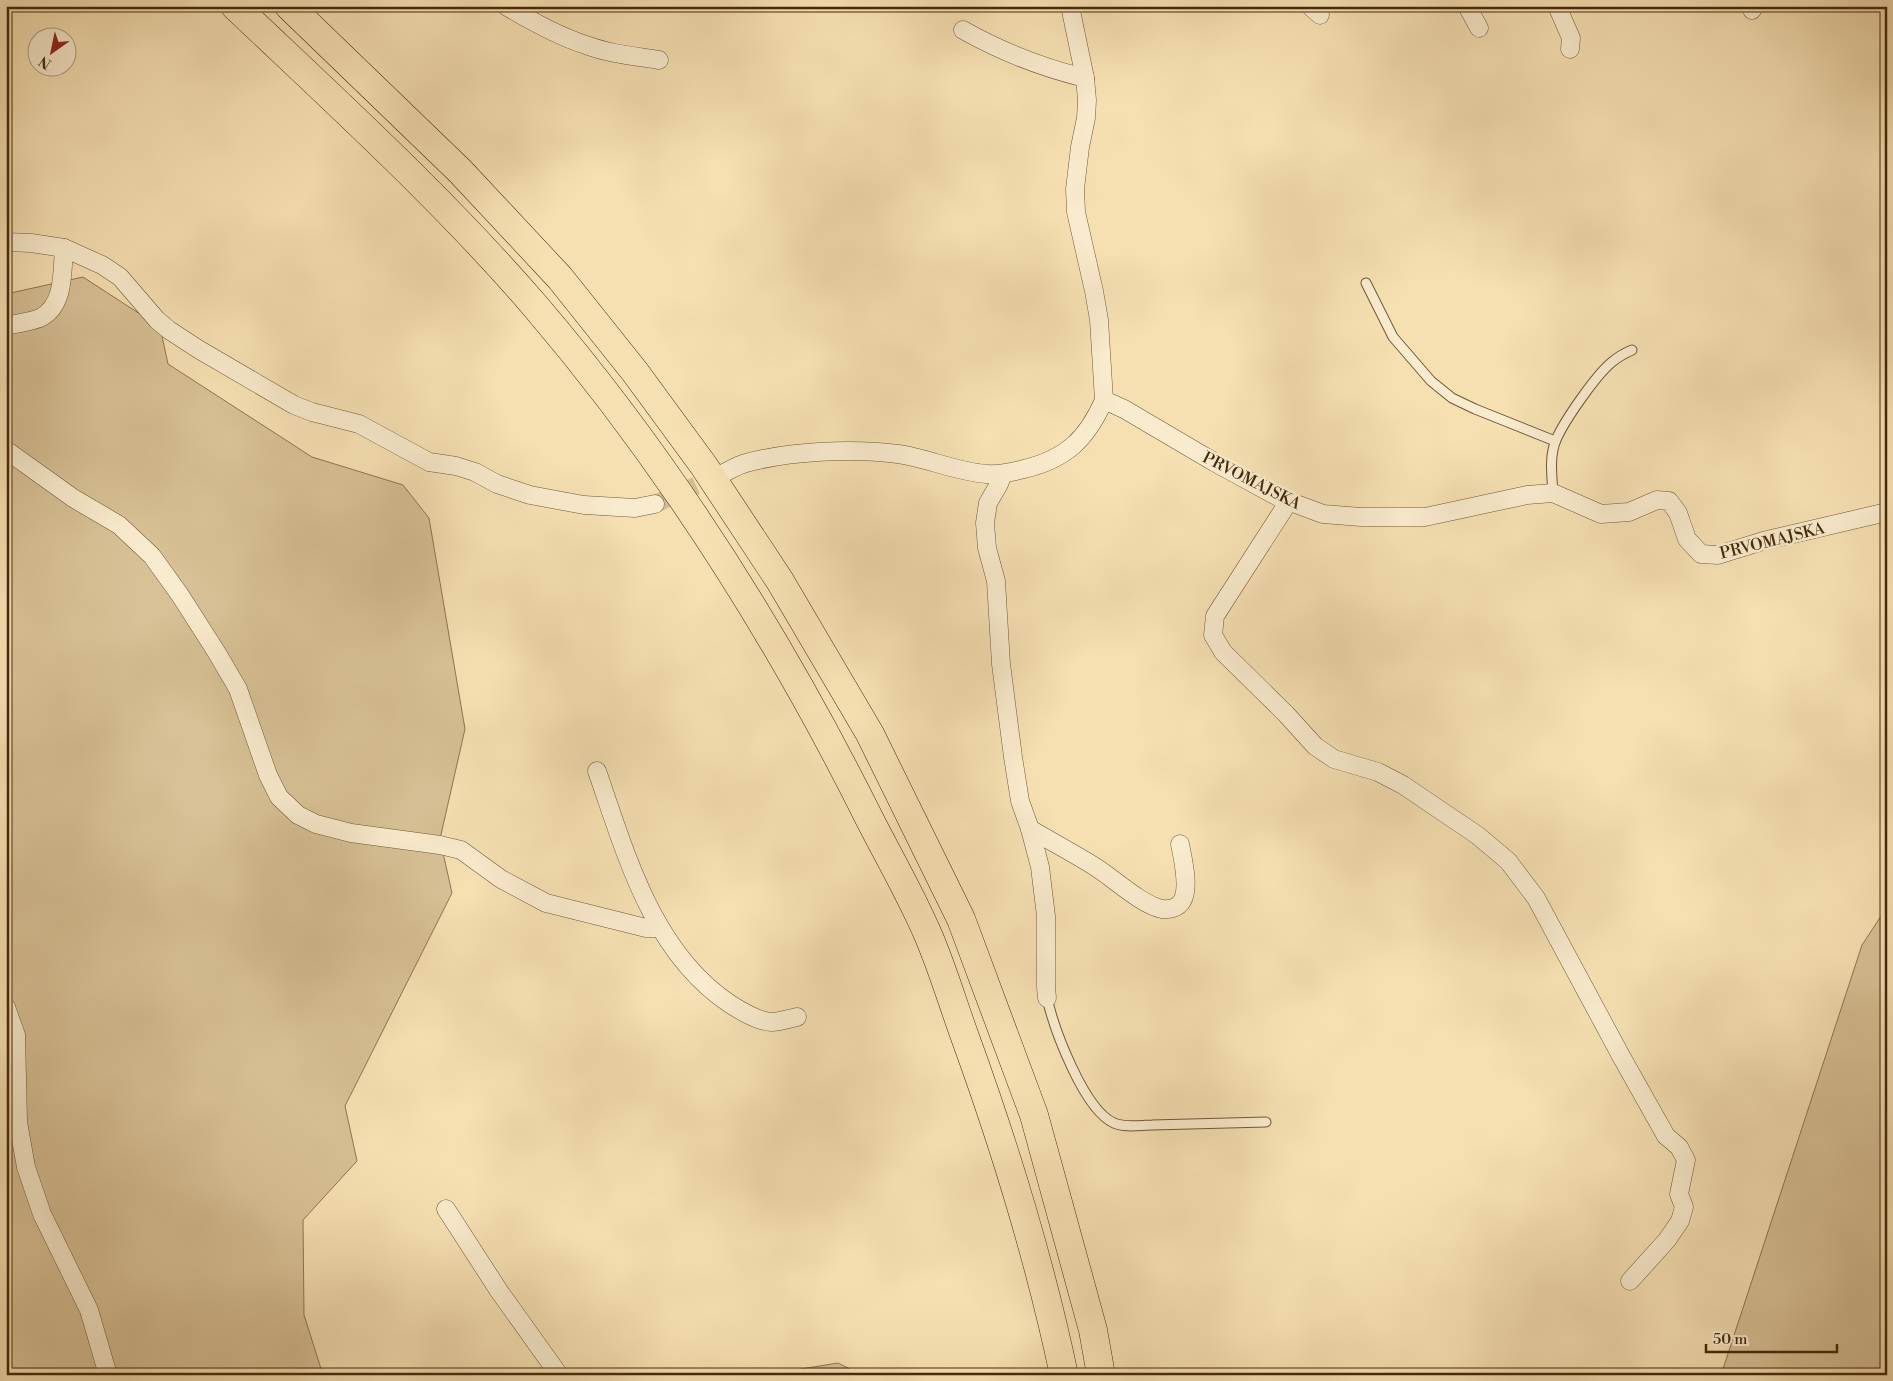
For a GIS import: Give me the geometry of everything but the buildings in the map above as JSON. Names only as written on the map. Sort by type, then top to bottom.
[{"type":"highway","points":[[235,6],[430,192],[534,306],[600,386],[667,476],[750,602],[836,752],[929,936],[997,1124],[1054,1329],[1064,1375]]},
{"type":"highway","points":[[289,6],[460,172],[560,278],[635,372],[704,466],[790,598],[870,734],[960,919],[1034,1115],[1093,1330],[1101,1375]]},
{"type":"street","points":[[506,6],[533,22],[586,46],[659,60]]},
{"type":"street","points":[[722,474],[744,464],[792,454],[863,451],[898,454],[966,471],[1003,474],[1042,465],[1064,454],[1081,440],[1096,418],[1104,400],[1099,320],[1076,212],[1075,189],[1087,100],[1070,6]]},
{"type":"street","points":[[1467,6],[1479,28]]},
{"type":"street","points":[[1557,6],[1571,38],[1570,48]]},
{"type":"street","points":[[963,30],[997,49],[1027,61],[1084,78]]},
{"type":"street","points":[[6,242],[31,243],[64,248],[102,265],[120,277],[157,320],[169,330],[294,406],[359,424],[429,462],[456,466],[475,472],[497,484],[530,495],[584,505],[615,508],[635,508],[655,504]]},
{"type":"street","points":[[6,326],[41,318],[54,307],[61,288],[64,248]]},
{"type":"street","name":"PRVOMAJSKA","points":[[1104,400],[1124,409],[1214,462],[1289,501],[1323,514],[1362,517],[1425,517],[1527,495],[1552,494],[1601,514],[1629,512],[1657,500],[1669,501],[1678,513],[1687,539],[1702,554],[1718,555],[1763,541],[1887,512]]},
{"type":"street","points":[[6,450],[73,498],[118,525],[152,556],[180,594],[218,653],[238,689],[279,797],[298,815],[316,824],[350,833],[440,845],[461,850],[501,878],[546,903],[646,928],[660,928]]},
{"type":"street","points":[[1003,474],[988,503],[985,523],[986,539],[996,581],[1001,664],[1020,801],[1040,867],[1046,916],[1047,998]]},
{"type":"street","points":[[1289,501],[1215,616],[1213,635],[1223,652],[1286,714],[1315,746],[1334,759],[1378,772],[1403,785],[1477,835],[1508,861],[1536,898],[1666,1136],[1679,1147],[1686,1160],[1679,1194],[1684,1207],[1680,1221],[1667,1240],[1630,1281]]},
{"type":"street","points":[[597,771],[624,847],[648,906],[675,950],[696,976],[718,996],[745,1014],[770,1022],[797,1017]]},
{"type":"street","points":[[1030,829],[1096,868],[1148,903],[1162,909],[1174,908],[1182,902],[1185,891],[1185,873],[1180,844]]},
{"type":"street","points":[[6,1007],[16,1034],[18,1122],[26,1167],[42,1214],[89,1310],[108,1375]]},
{"type":"street","points":[[446,1209],[499,1291],[559,1375]]},
{"type":"lane","points":[[1366,283],[1392,336],[1431,381],[1452,398],[1474,409],[1555,441]]},
{"type":"lane","points":[[1552,494],[1552,461],[1555,441],[1571,414],[1598,376],[1611,363],[1632,350]]},
{"type":"lane","points":[[1047,998],[1051,1018],[1071,1065],[1088,1098],[1104,1117],[1115,1124],[1266,1122]]},
{"type":"shaded area","points":[[83,277],[160,327],[168,364],[312,457],[403,485],[429,518],[465,729],[440,839],[452,893],[345,1106],[357,1161],[303,1220],[304,1315],[323,1375],[6,1375],[6,294]]},
{"type":"shaded area","points":[[1887,907],[1887,1375],[1721,1375],[1862,945]]},
{"type":"shaded area","points":[[838,1363],[862,1375],[764,1375]]},
{"type":"tunnel","points":[[655,504],[722,474]]}]
